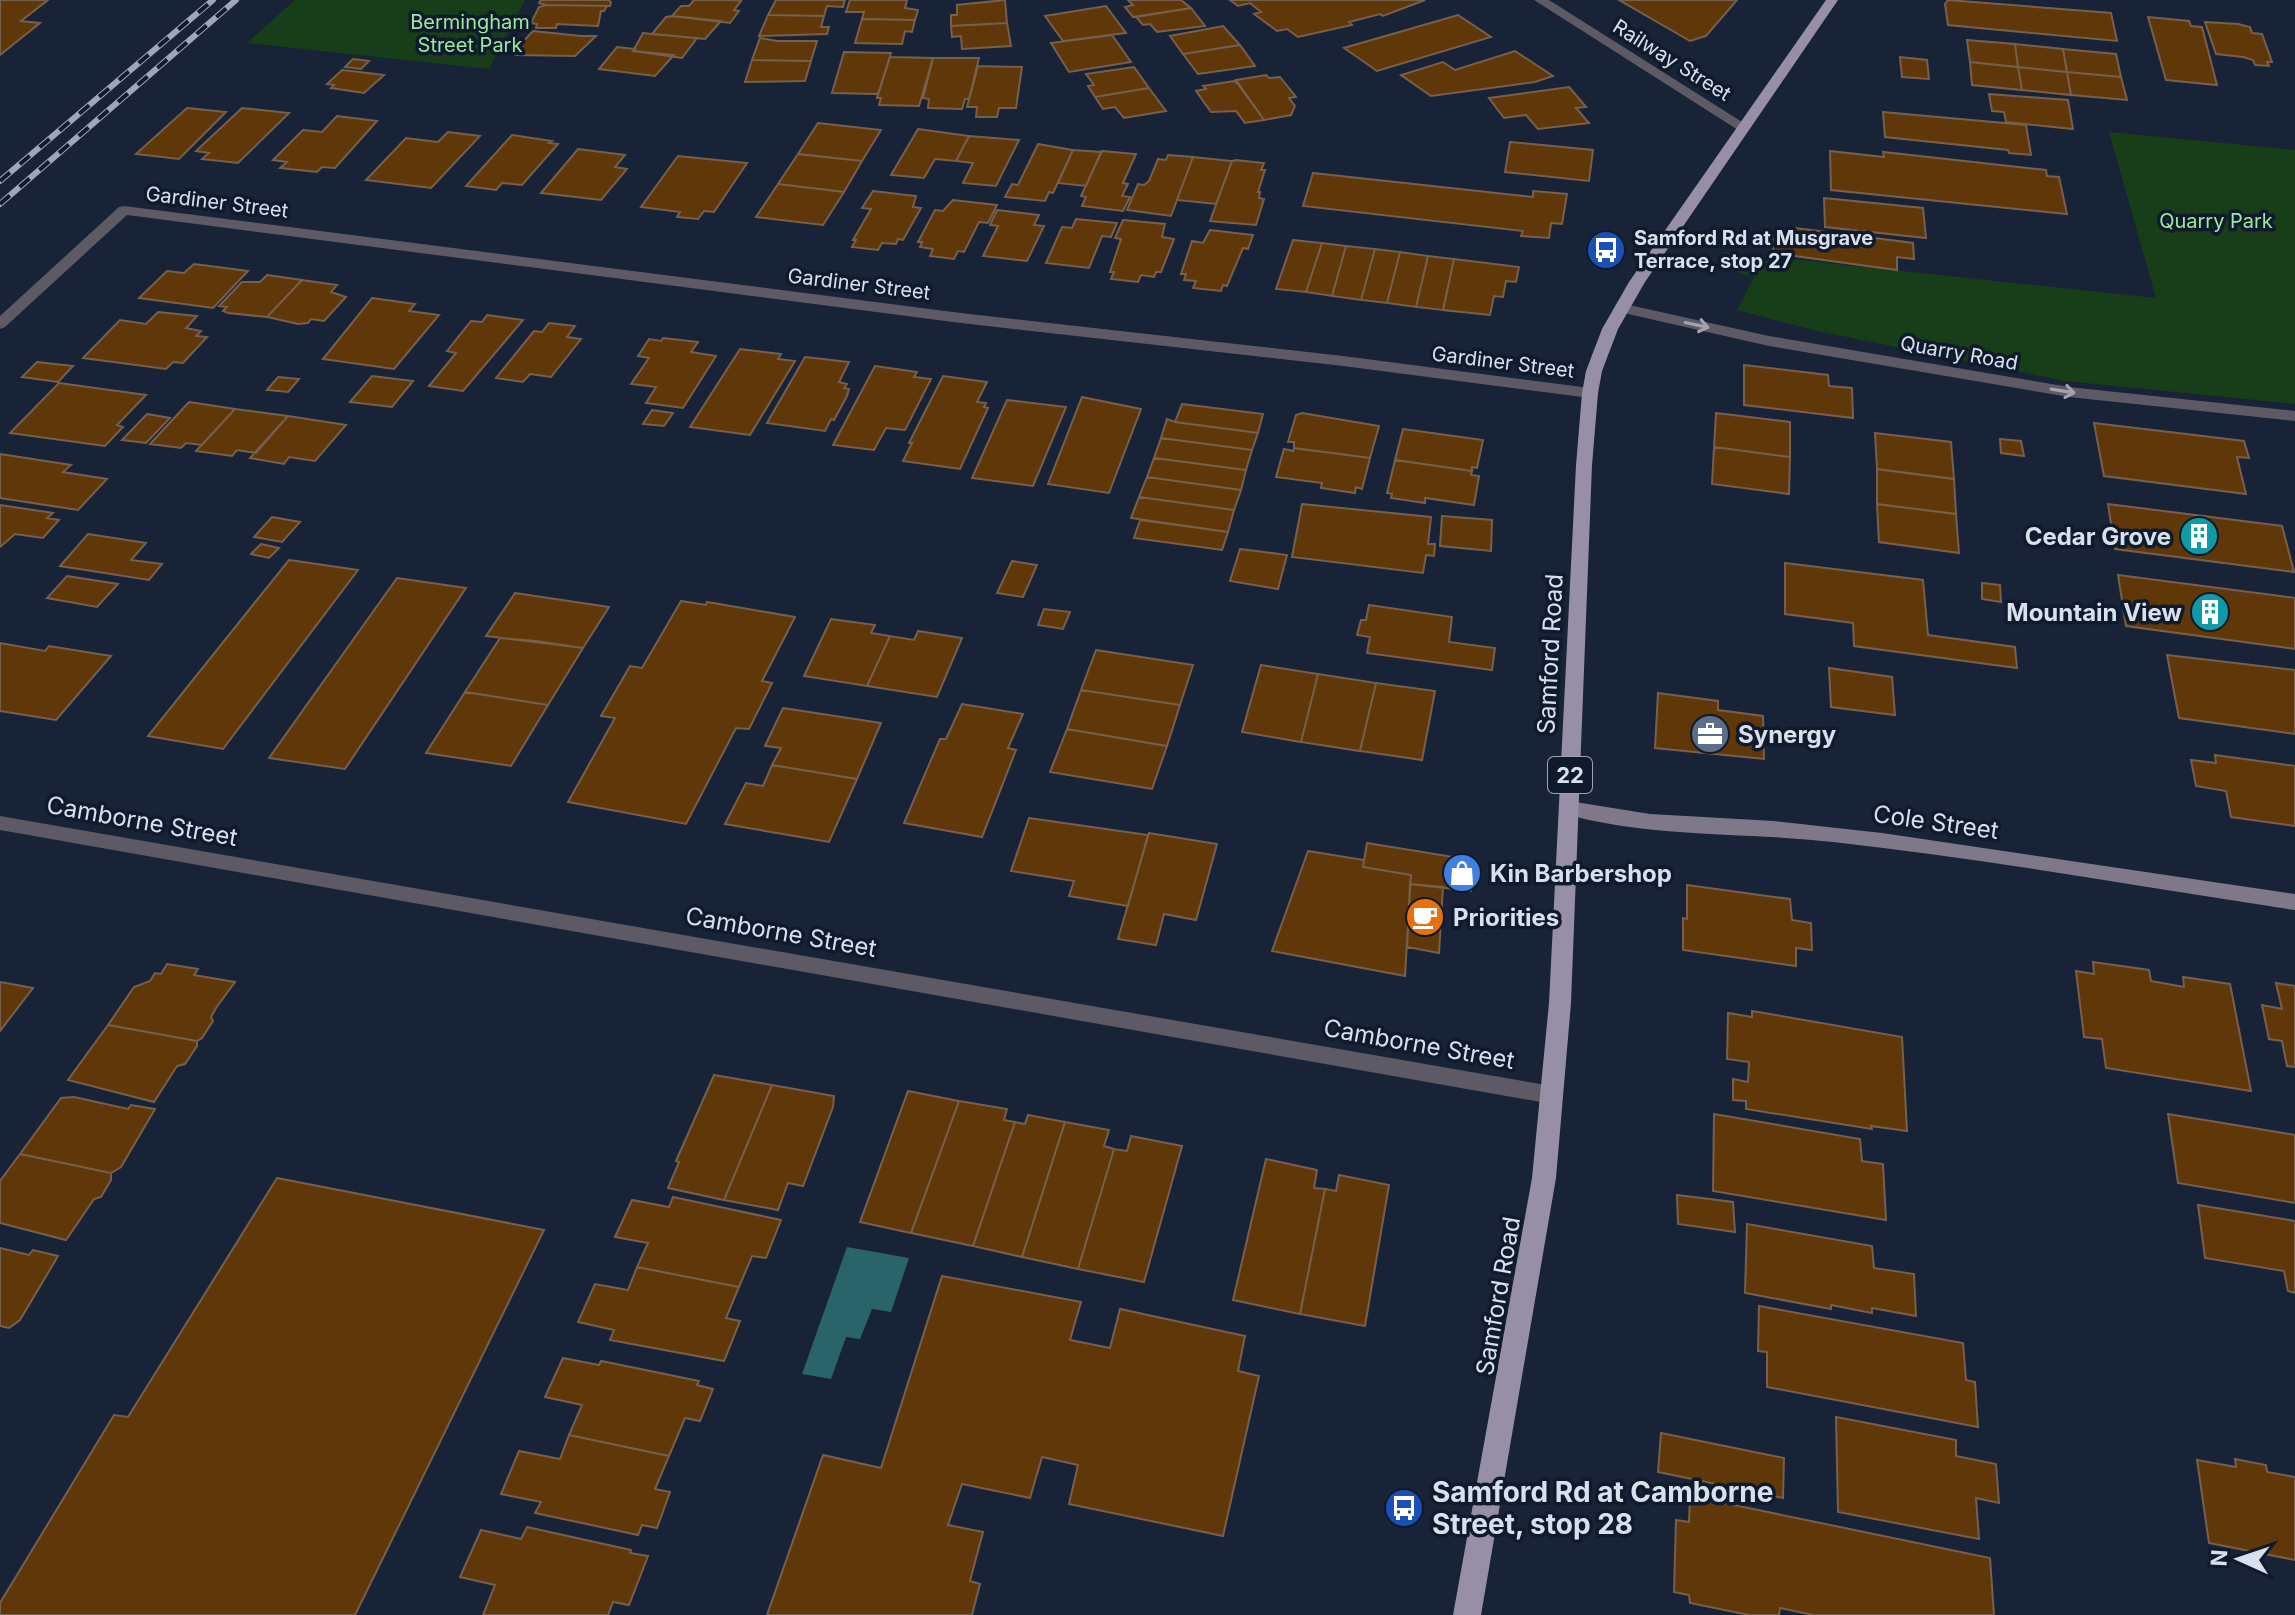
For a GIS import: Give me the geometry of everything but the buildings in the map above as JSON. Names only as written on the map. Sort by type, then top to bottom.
[{"type":"main road","name":"Samford Road","points":[[1467,1615],[1528,1285],[1544,1178],[1560,1003],[1590,393],[1601,351],[1620,308],[1832,0]]},
{"type":"street","name":"Railway Street","points":[[1540,0],[1743,127]]},
{"type":"street","name":"Gardiner Street","points":[[0,324],[124,210],[961,318],[1343,361],[1590,393]]},
{"type":"street","name":"Quarry Road","points":[[1620,308],[1769,341],[2069,392],[2295,416]]},
{"type":"street","name":"Cole Street","points":[[1569,808],[1650,821],[1774,828],[1882,840],[2295,902]]},
{"type":"street","name":"Camborne Street","points":[[0,823],[1552,1095]]},
{"type":"green space","name":"Bermingham Street Park","points":[[295,0],[525,0],[489,69],[247,43]]},
{"type":"green space","name":"Quarry Park","points":[[2109,132],[2295,150],[2295,404],[2065,381],[1817,331],[1737,310],[1754,277],[1726,269],[1719,260],[1724,252],[2156,298]]},
{"type":"shaded area","points":[[847,1247],[909,1258],[891,1312],[872,1309],[860,1339],[846,1337],[831,1379],[802,1374]]},
{"type":"railway","points":[[0,181],[213,0]]},
{"type":"railway","points":[[0,204],[236,0]]},
{"type":"place","name":"Samford Rd at Musgrave Terrace, stop 27","points":[[1606,250]]},
{"type":"place","name":"Cedar Grove","points":[[2199,536]]},
{"type":"place","name":"Mountain View","points":[[2210,612]]},
{"type":"place","name":"Synergy","points":[[1710,734]]},
{"type":"place","name":"Kin Barbershop","points":[[1462,873]]},
{"type":"place","name":"Priorities","points":[[1425,917]]},
{"type":"place","name":"Samford Rd at Camborne Street, stop 28","points":[[1404,1508]]}]
